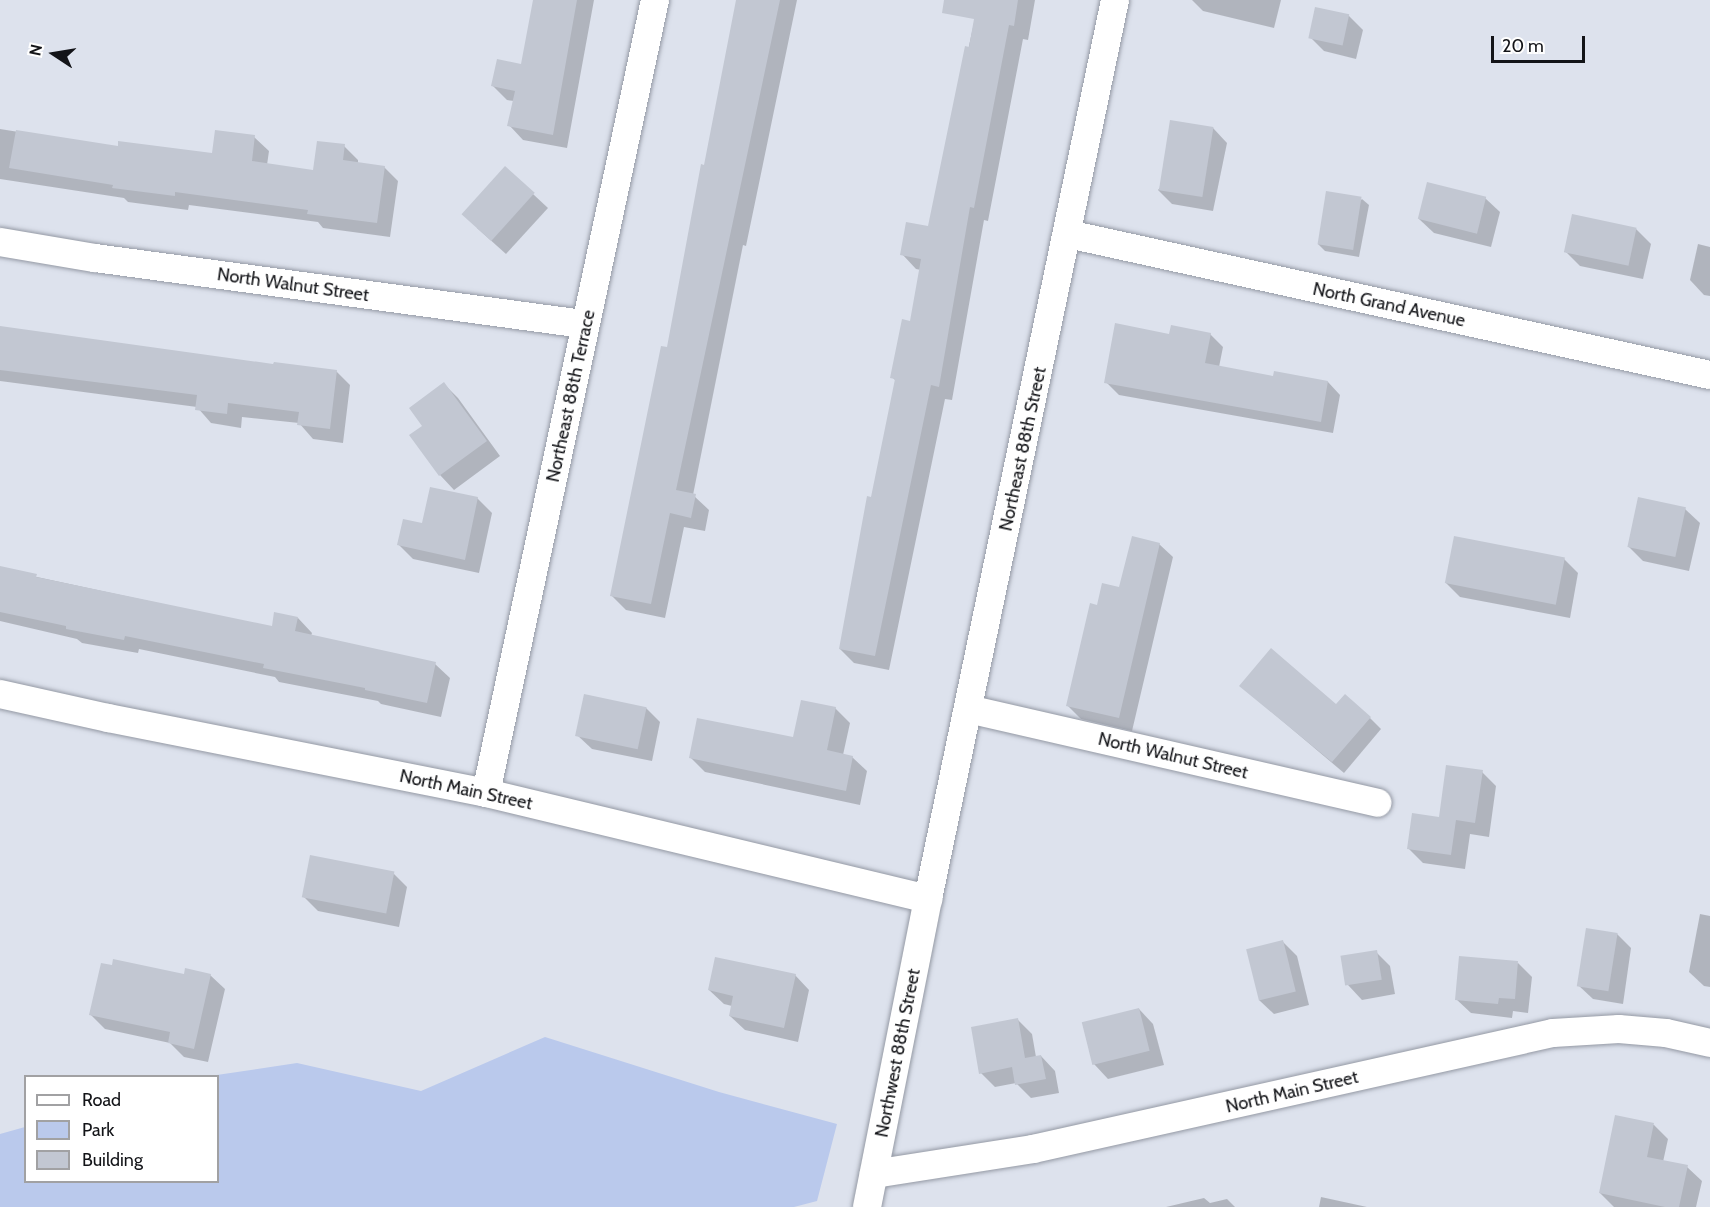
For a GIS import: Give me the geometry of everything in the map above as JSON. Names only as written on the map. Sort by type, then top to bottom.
[{"type":"street","name":"Northeast 88th Terrace","points":[[486,793],[655,0]]},
{"type":"street","name":"Northeast 88th Street","points":[[928,899],[1115,0]]},
{"type":"street","name":"North Grand Avenue","points":[[1068,234],[1710,375]]},
{"type":"street","name":"North Walnut Street","points":[[0,242],[94,258],[586,324]]},
{"type":"street","name":"North Main Street","points":[[0,694],[108,718],[486,793],[928,899]]},
{"type":"street","name":"North Walnut Street","points":[[968,710],[1377,803]]},
{"type":"street","name":"Northwest 88th Street","points":[[867,1207],[928,899]]},
{"type":"street","name":"North Main Street","points":[[874,1174],[1033,1149],[1553,1033],[1619,1029],[1666,1033],[1710,1043]]},
{"type":"green space","points":[[545,1037],[719,1092],[837,1124],[817,1201],[794,1207],[0,1207],[0,1134],[24,1127],[24,1183],[219,1183],[219,1075],[217,1075],[297,1063],[421,1091]]},
{"type":"building","points":[[533,0],[577,0],[553,135],[507,126],[515,91],[491,86],[497,59],[521,64]]},
{"type":"building","points":[[736,0],[780,0],[676,490],[696,494],[691,518],[670,513],[651,604],[610,596],[661,346],[667,347],[701,164],[704,165]]},
{"type":"building","points":[[944,0],[1018,0],[1014,26],[1009,25],[974,208],[970,207],[939,387],[931,385],[875,656],[839,649],[867,496],[871,497],[895,379],[890,378],[902,319],[910,321],[921,259],[900,255],[906,222],[928,226],[965,46],[969,47],[974,19],[942,13]]},
{"type":"building","points":[[1315,7],[1349,14],[1343,46],[1308,38]]},
{"type":"building","points":[[1170,120],[1213,127],[1202,197],[1159,190]]},
{"type":"building","points":[[16,130],[118,146],[118,141],[212,153],[215,130],[255,135],[252,161],[313,170],[317,141],[345,144],[343,160],[385,166],[377,223],[307,214],[308,210],[175,192],[175,196],[112,188],[113,185],[9,168]]},
{"type":"building","points":[[505,166],[535,193],[491,241],[462,214]]},
{"type":"building","points":[[1427,182],[1486,197],[1477,234],[1418,219]]},
{"type":"building","points":[[1326,191],[1362,197],[1353,250],[1318,244]]},
{"type":"building","points":[[1572,214],[1637,228],[1628,266],[1564,252]]},
{"type":"building","points":[[1115,323],[1169,334],[1171,325],[1211,333],[1205,363],[1273,376],[1274,371],[1328,381],[1321,422],[1104,383]]},
{"type":"building","points":[[0,326],[273,364],[274,362],[337,370],[330,429],[297,425],[299,412],[228,403],[227,414],[195,410],[197,395],[0,370]]},
{"type":"building","points":[[444,382],[487,441],[439,476],[409,435],[422,426],[409,408]]},
{"type":"building","points":[[430,487],[478,497],[465,560],[397,545],[403,519],[422,523]]},
{"type":"building","points":[[1638,497],[1686,507],[1675,557],[1627,547]]},
{"type":"building","points":[[1132,536],[1160,543],[1119,718],[1066,706],[1090,603],[1097,605],[1102,583],[1119,587]]},
{"type":"building","points":[[1454,536],[1565,558],[1556,605],[1445,583]]},
{"type":"building","points":[[0,566],[37,574],[36,577],[272,626],[274,612],[298,617],[295,631],[436,662],[427,703],[263,668],[264,664],[125,636],[124,640],[66,629],[66,626],[0,612]]},
{"type":"building","points":[[1271,648],[1336,704],[1345,694],[1371,717],[1332,762],[1239,686]]},
{"type":"building","points":[[584,694],[647,707],[638,749],[575,736]]},
{"type":"building","points":[[801,700],[836,707],[827,750],[853,756],[846,791],[689,758],[697,718],[793,737]]},
{"type":"building","points":[[1446,765],[1483,770],[1475,823],[1456,820],[1451,855],[1407,849],[1412,813],[1439,817]]},
{"type":"building","points":[[310,855],[394,871],[386,914],[302,897]]},
{"type":"building","points":[[1586,928],[1618,933],[1608,991],[1577,986]]},
{"type":"building","points":[[1283,940],[1296,991],[1259,1001],[1246,949]]},
{"type":"building","points":[[1377,950],[1382,980],[1345,985],[1340,956]]},
{"type":"building","points":[[1459,956],[1518,961],[1515,999],[1499,998],[1498,1004],[1455,1000]]},
{"type":"building","points":[[715,957],[796,974],[784,1028],[729,1016],[733,996],[708,990]]},
{"type":"building","points":[[113,959],[184,974],[185,968],[211,974],[194,1049],[168,1043],[170,1032],[89,1015],[101,963],[112,965]]},
{"type":"building","points":[[1139,1008],[1150,1051],[1092,1065],[1082,1022]]},
{"type":"building","points":[[1018,1018],[1025,1058],[1041,1055],[1046,1079],[1015,1085],[1012,1067],[979,1074],[971,1027]]},
{"type":"building","points":[[1615,1115],[1654,1123],[1647,1157],[1688,1165],[1679,1207],[1665,1207],[1599,1193]]}]
